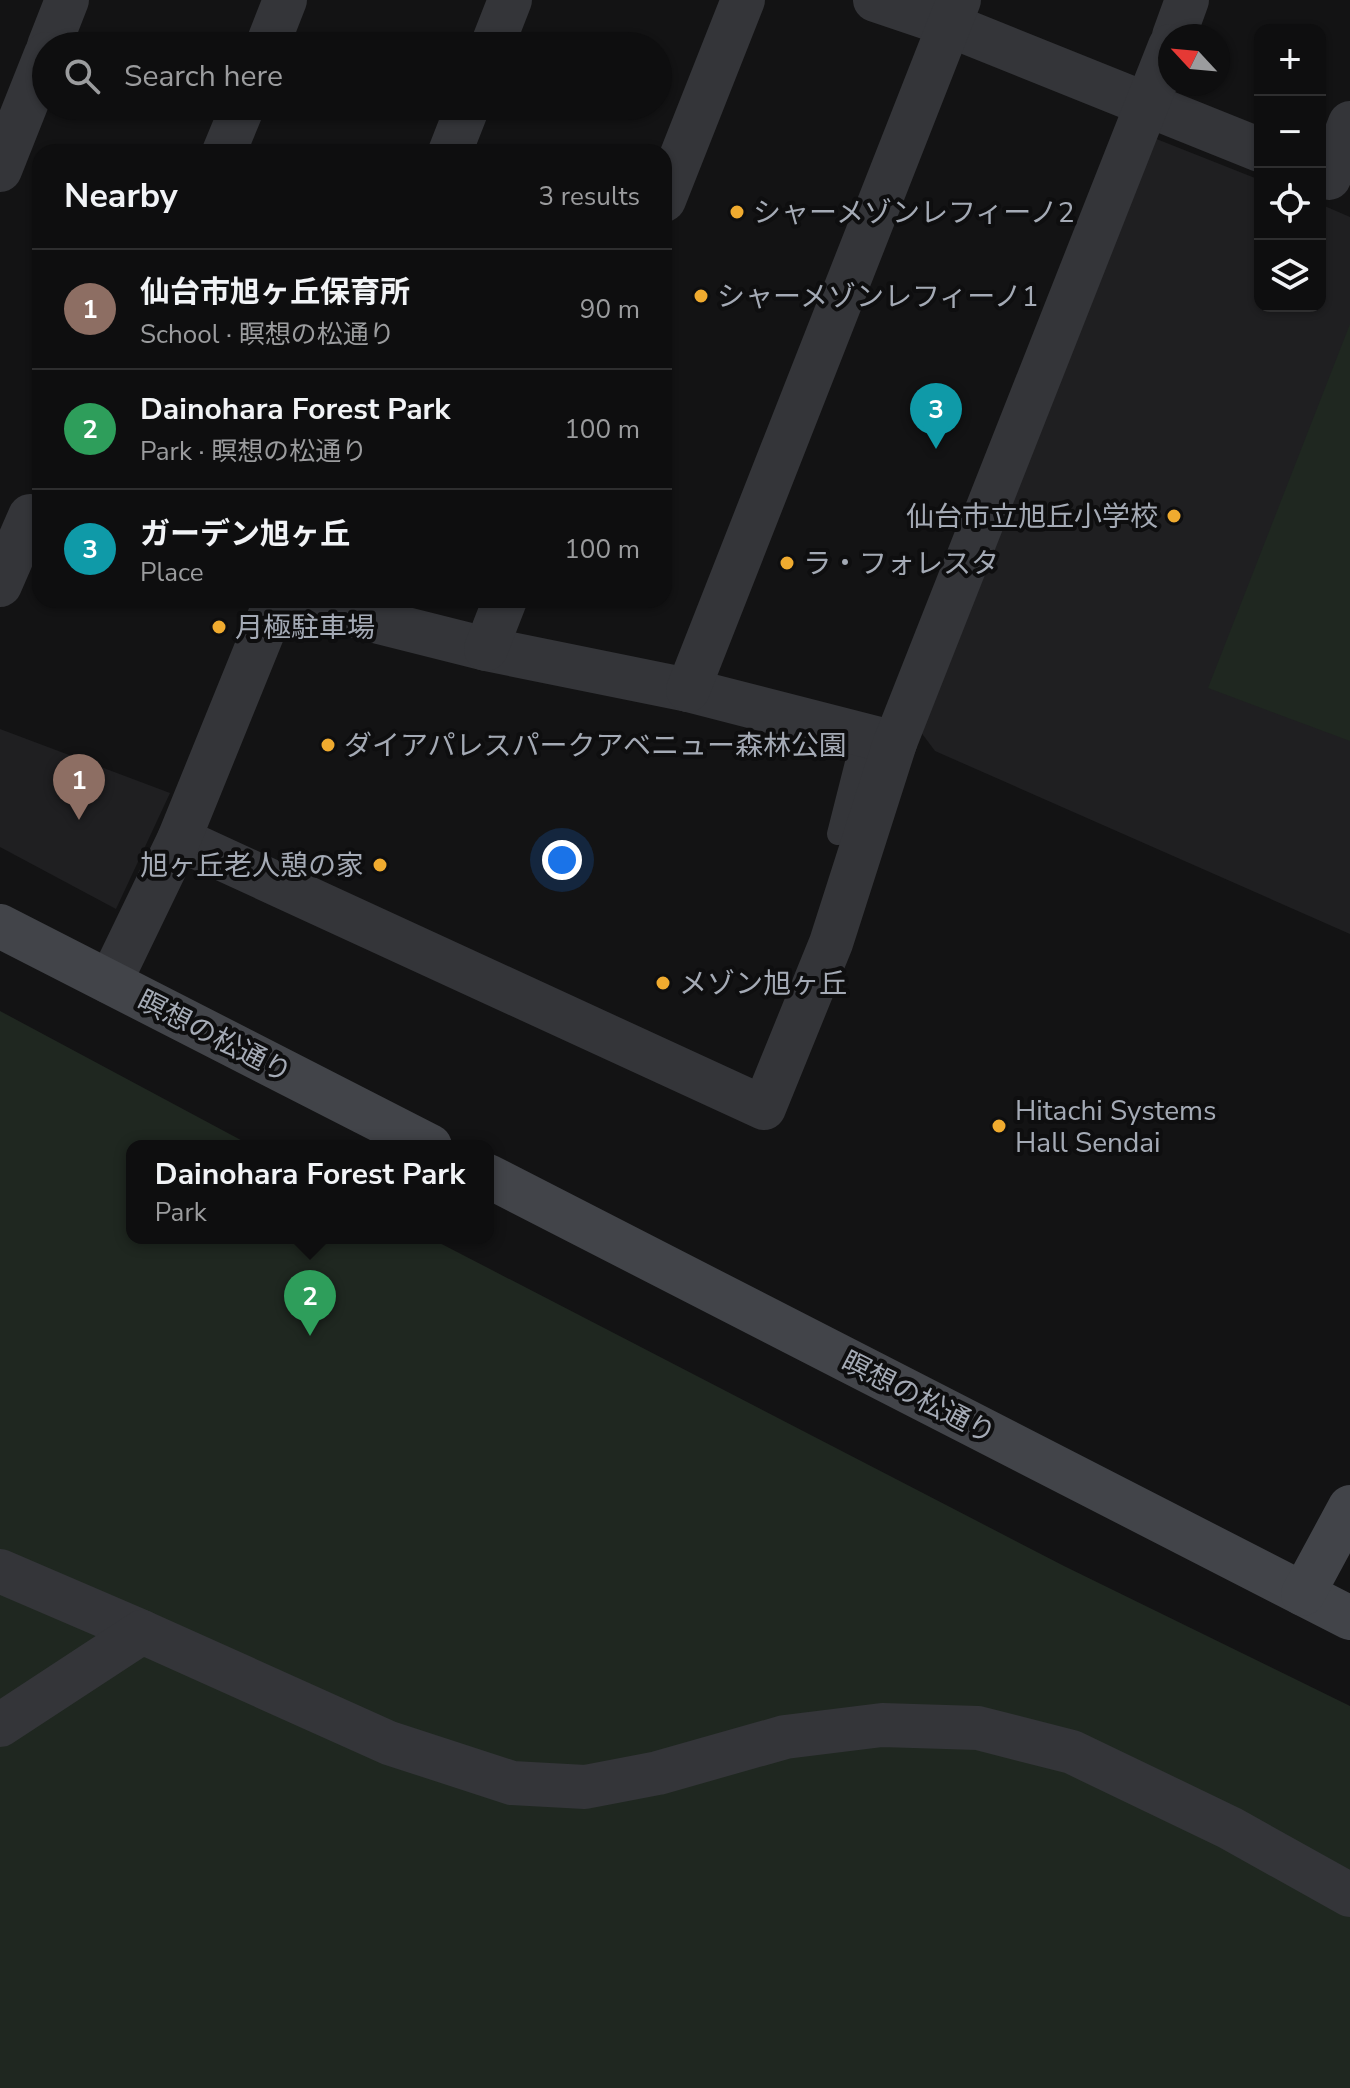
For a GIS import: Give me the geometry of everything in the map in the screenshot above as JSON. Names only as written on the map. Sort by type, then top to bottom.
[{"type":"street","points":[[54,32],[67,0]]},
{"type":"street","points":[[272,32],[285,0]]},
{"type":"street","points":[[497,32],[510,0]]},
{"type":"street","points":[[672,180],[743,0]]},
{"type":"street","points":[[875,0],[954,13],[1148,103],[1254,147]]},
{"type":"street","points":[[1178,24],[1187,0]]},
{"type":"street","points":[[688,690],[954,13]]},
{"type":"street","points":[[179,839],[764,1108],[831,943],[879,739],[1158,77]]},
{"type":"street","points":[[0,170],[32,89]]},
{"type":"street","points":[[227,144],[237,120]]},
{"type":"street","points":[[453,144],[463,120]]},
{"type":"street","points":[[1333,180],[1350,123]]},
{"type":"street","points":[[0,585],[23,513]]},
{"type":"street","points":[[110,982],[179,839],[273,608]]},
{"type":"street","points":[[323,608],[486,649],[688,690],[879,739]]},
{"type":"street","points":[[486,649],[502,608]]},
{"type":"street","name":"瞑想の松通り","points":[[0,926],[418,1140]]},
{"type":"street","name":"瞑想の松通り","points":[[494,1179],[1350,1618]]},
{"type":"street","points":[[1303,1594],[1350,1507]]},
{"type":"street","points":[[0,1571],[389,1743],[512,1783],[585,1787],[658,1773],[785,1737],[882,1725],[978,1728],[1076,1747],[1350,1895]]},
{"type":"street","points":[[0,1725],[142,1632]]},
{"type":"lane","points":[[838,834],[879,739]]},
{"type":"shaded area","name":"仙台市立旭丘小学校","points":[[1154,138],[1254,178],[1254,312],[1326,312],[1326,207],[1350,217],[1350,934],[935,751],[917,727]]},
{"type":"shaded area","points":[[1350,324],[1350,741],[1208,688]]},
{"type":"shaded area","points":[[0,729],[170,793],[116,909],[0,847]]},
{"type":"shaded area","points":[[0,1011],[241,1140],[126,1140],[126,1244],[442,1244],[1064,1566],[1350,1706],[1350,2088],[0,2088]]},
{"type":"place","name":"シャーメゾンレフィーノ2","points":[[737,212]]},
{"type":"place","name":"シャーメゾンレフィーノ1","points":[[701,296]]},
{"type":"place","name":"ガーデン旭ヶ丘","points":[[936,449]]},
{"type":"place","name":"仙台市立旭丘小学校","points":[[1174,516]]},
{"type":"place","name":"ラ・フォレスタ","points":[[787,563]]},
{"type":"place","name":"月極駐車場","points":[[219,627]]},
{"type":"place","name":"ダイアパレスパークアベニュー森林公園","points":[[328,745]]},
{"type":"place","name":"仙台市旭ヶ丘保育所","points":[[79,820]]},
{"type":"place","name":"旭ヶ丘老人憩の家","points":[[380,865]]},
{"type":"place","name":"メゾン旭ヶ丘","points":[[663,983]]},
{"type":"place","name":"Hitachi Systems Hall Sendai","points":[[999,1126]]},
{"type":"place","name":"Dainohara Forest Park","points":[[310,1336]]}]
